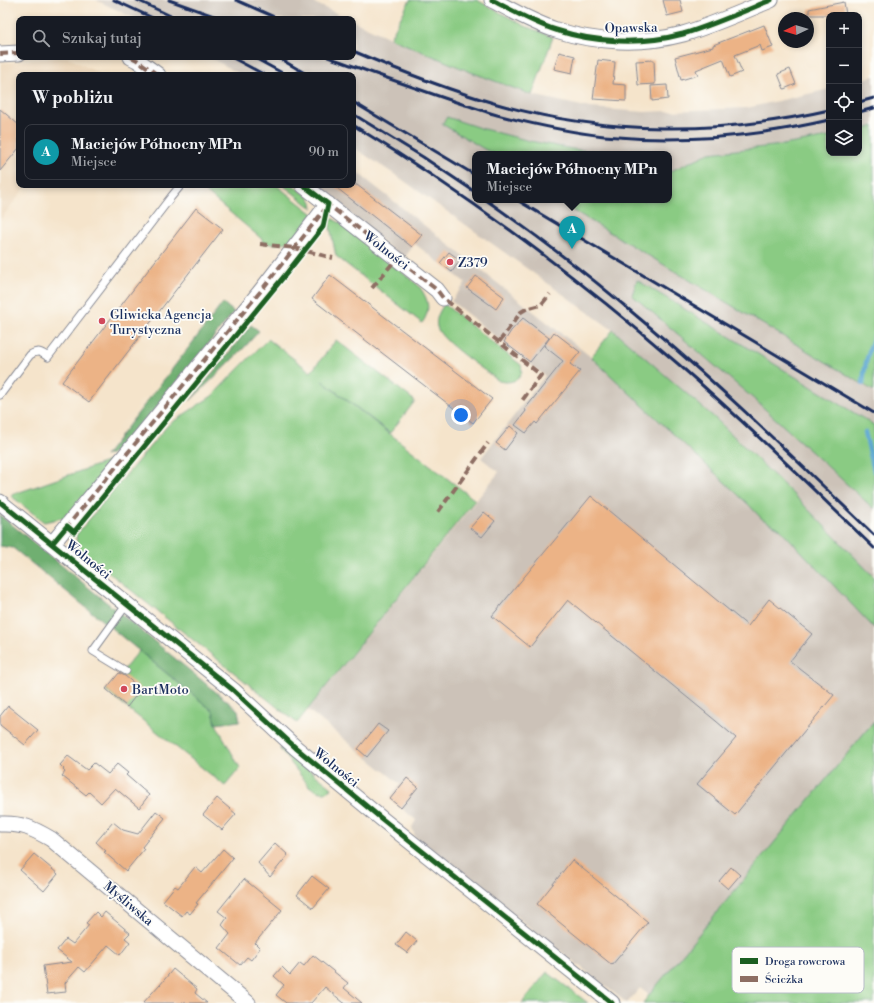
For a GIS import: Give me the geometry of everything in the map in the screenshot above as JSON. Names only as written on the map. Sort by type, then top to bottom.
[{"type":"street","name":"Opawska","points":[[492,0],[555,30],[582,37],[623,41],[649,40],[681,34],[711,24],[771,0]]},
{"type":"street","points":[[0,54],[16,53]]},
{"type":"street","points":[[136,60],[154,72]]},
{"type":"street","name":"Wolności","points":[[307,188],[437,290],[443,298]]},
{"type":"street","name":"Wolności","points":[[52,544],[260,292],[328,204]]},
{"type":"street","name":"Wolności","points":[[0,502],[233,690],[296,748],[612,1003]]},
{"type":"street","name":"Myśliwska","points":[[0,824],[26,826],[51,839],[248,1003]]},
{"type":"lane","points":[[0,395],[30,355],[36,352],[42,353],[48,357],[178,188]]},
{"type":"lane","points":[[126,671],[92,651],[127,604]]},
{"type":"shaded area","points":[[96,0],[308,0],[343,16],[130,16]]},
{"type":"shaded area","points":[[356,22],[468,71],[532,95],[590,108],[645,112],[747,108],[826,90],[826,138],[783,145],[709,153],[672,171],[672,151],[578,150],[530,141],[480,128],[447,117],[488,151],[472,151],[472,203],[561,203],[874,391],[874,425],[637,281],[632,295],[755,400],[874,509],[874,577],[799,500],[613,330],[400,178],[356,149],[356,72],[236,72],[215,60],[356,60]]},
{"type":"shaded area","points":[[34,60],[73,60],[96,72],[16,72],[16,188],[25,188],[0,220],[0,63]]},
{"type":"shaded area","points":[[874,76],[874,126],[862,129],[862,84],[862,79]]},
{"type":"shaded area","points":[[356,171],[591,357],[749,505],[762,519],[779,528],[874,628],[874,721],[649,995],[640,988],[627,1003],[415,837],[412,827],[416,820],[389,798],[400,784],[308,710],[499,472],[481,458],[545,376],[451,301],[466,283],[415,244],[404,258],[320,192],[323,188],[356,188]]},
{"type":"green space","points":[[410,0],[477,0],[525,26],[553,37],[532,95],[468,71],[390,38]]},
{"type":"green space","points":[[447,117],[480,128],[530,141],[578,150],[598,151],[488,151],[442,124]]},
{"type":"green space","points":[[874,126],[874,391],[561,203],[672,203],[672,171],[709,153],[783,145],[826,138],[826,156],[862,156],[862,129]]},
{"type":"green space","points":[[202,188],[280,188],[313,214],[292,240],[279,244],[269,244],[261,242],[263,240]]},
{"type":"green space","points":[[287,188],[297,188],[309,197],[312,202],[313,209]]},
{"type":"green space","points":[[328,218],[342,224],[418,285],[428,304],[427,313],[422,323],[336,256]]},
{"type":"green space","points":[[637,280],[874,425],[874,509],[755,400],[632,295]]},
{"type":"green space","points":[[223,303],[234,312],[145,422],[115,452],[105,456]]},
{"type":"green space","points":[[444,304],[521,365],[521,374],[516,380],[508,382],[499,381],[464,356],[446,340],[437,327],[438,315]]},
{"type":"green space","points":[[251,325],[259,331],[243,349],[190,401]]},
{"type":"green space","points":[[613,330],[716,419],[799,500],[874,577],[874,628],[779,528],[762,519],[749,505],[591,357]]},
{"type":"green space","points":[[268,339],[311,372],[336,340],[415,401],[390,433],[322,381],[475,500],[297,723],[77,547],[76,535],[168,425],[212,396]]},
{"type":"green space","points":[[115,459],[65,520],[62,518],[44,522],[11,496],[11,495]]},
{"type":"green space","points":[[0,515],[238,710],[240,721],[216,724],[213,711],[13,548],[0,546]]},
{"type":"green space","points":[[139,651],[213,711],[216,724],[240,768],[225,786],[106,691]]},
{"type":"green space","points":[[874,721],[874,1003],[643,1003]]},
{"type":"green space","points":[[282,748],[332,788],[321,792],[309,786],[280,749]]},
{"type":"green space","points":[[547,972],[588,1003],[522,1003]]},
{"type":"building","points":[[663,0],[680,0],[683,12],[667,16]]},
{"type":"building","points":[[844,2],[846,12],[826,12],[826,15],[814,15],[814,12],[809,12],[809,9]]},
{"type":"building","points":[[764,25],[773,47],[762,51],[760,45],[735,55],[742,72],[730,77],[723,59],[696,70],[698,75],[681,80],[675,57],[713,47],[713,45]]},
{"type":"building","points":[[559,52],[575,56],[572,73],[554,69]]},
{"type":"building","points":[[598,60],[615,62],[613,84],[626,85],[626,101],[593,99]]},
{"type":"building","points":[[654,60],[655,84],[638,85],[636,61]]},
{"type":"building","points":[[790,69],[796,84],[784,89],[778,74]]},
{"type":"building","points":[[667,85],[668,99],[652,101],[651,86]]},
{"type":"building","points":[[0,109],[16,122],[16,152],[0,171]]},
{"type":"building","points":[[357,185],[422,235],[412,247],[337,188],[356,188]]},
{"type":"building","points":[[196,208],[223,229],[89,402],[62,382]]},
{"type":"building","name":"Z379","points":[[449,252],[460,260],[452,272],[440,263]]},
{"type":"building","points":[[330,275],[492,399],[473,423],[312,299]]},
{"type":"building","points":[[476,276],[504,297],[496,309],[467,288]]},
{"type":"building","points":[[523,318],[549,338],[530,362],[504,342],[511,331]]},
{"type":"building","points":[[554,332],[580,352],[570,364],[580,371],[537,424],[535,422],[526,433],[515,425],[526,411],[525,409],[563,361],[544,346]]},
{"type":"building","points":[[510,426],[518,433],[505,450],[496,443]]},
{"type":"building","points":[[591,496],[748,626],[769,599],[812,634],[790,661],[834,695],[735,815],[697,784],[736,738],[716,721],[568,600],[530,647],[492,616]]},
{"type":"building","points":[[484,512],[495,521],[482,537],[470,528]]},
{"type":"building","name":"BartMoto","points":[[119,673],[141,689],[127,707],[106,689]]},
{"type":"building","points":[[8,706],[38,730],[25,745],[0,725],[0,716]]},
{"type":"building","points":[[378,724],[388,731],[367,757],[358,749]]},
{"type":"building","points":[[68,756],[87,770],[94,763],[108,774],[117,764],[128,773],[126,775],[149,795],[139,808],[115,788],[101,803],[89,792],[86,795],[62,776],[65,772],[60,765]]},
{"type":"building","points":[[407,778],[418,787],[401,808],[390,799]]},
{"type":"building","points":[[217,798],[236,814],[222,830],[203,815]]},
{"type":"building","points":[[156,811],[165,818],[142,847],[144,849],[126,871],[104,852],[106,851],[96,842],[113,822],[123,830],[138,834]]},
{"type":"building","points":[[275,843],[288,855],[270,877],[258,863]]},
{"type":"building","points":[[223,849],[233,858],[196,903],[198,904],[190,914],[186,911],[182,916],[163,901],[175,886],[178,888],[195,867],[202,873]]},
{"type":"building","points":[[34,854],[58,874],[44,891],[20,870]]},
{"type":"building","points":[[572,860],[648,922],[612,965],[537,904]]},
{"type":"building","points":[[731,867],[740,875],[728,889],[719,881]]},
{"type":"building","points":[[312,876],[329,889],[313,908],[297,895]]},
{"type":"building","points":[[244,879],[282,910],[255,943],[260,948],[251,960],[247,957],[240,965],[219,948],[230,934],[222,925],[227,918],[218,911]]},
{"type":"building","points":[[96,912],[101,917],[105,912],[130,933],[125,938],[130,942],[120,955],[108,945],[85,972],[79,967],[65,983],[66,992],[47,994],[43,966],[72,962],[57,950],[66,939],[73,944],[89,925],[86,923]]},
{"type":"building","points":[[406,932],[417,941],[407,953],[396,945]]},
{"type":"building","points":[[313,955],[348,983],[344,988],[362,1003],[344,1003],[325,987],[311,1003],[286,1003],[276,995],[284,985],[274,976],[282,967],[290,975],[300,963],[304,966]]},
{"type":"building","points":[[173,969],[197,989],[195,993],[207,1003],[143,1003]]},
{"type":"waterway","points":[[863,384],[864,372],[874,336]]},
{"type":"waterway","points":[[865,432],[874,471]]},
{"type":"railway","points":[[114,0],[149,16]]},
{"type":"railway","points":[[137,0],[171,16]]},
{"type":"railway","points":[[169,0],[214,16]]},
{"type":"railway","points":[[236,0],[272,16]]},
{"type":"railway","points":[[356,52],[424,80],[479,99],[538,114],[579,122],[663,128],[705,127],[746,124],[826,111]]},
{"type":"railway","points":[[237,60],[259,72]]},
{"type":"railway","points":[[258,60],[280,72]]},
{"type":"railway","points":[[282,60],[303,72]]},
{"type":"railway","points":[[336,60],[428,93],[493,114],[523,122],[604,136],[661,139],[717,137],[774,131],[826,121]]},
{"type":"railway","points":[[862,101],[874,98]]},
{"type":"railway","points":[[356,104],[472,173]]},
{"type":"railway","points":[[862,111],[874,108]]},
{"type":"railway","points":[[356,116],[423,157],[472,190]]},
{"type":"railway","points":[[356,127],[438,179],[520,237],[639,330],[777,454],[874,548]]},
{"type":"railway","points":[[490,203],[545,243],[621,302],[758,424],[874,535]]},
{"type":"railway","points":[[522,203],[874,413]]},
{"type":"marked path","points":[[0,54],[16,53]]},
{"type":"marked path","points":[[137,60],[154,72]]},
{"type":"marked path","points":[[325,202],[437,290],[443,298],[541,375],[521,402]]},
{"type":"marked path","points":[[65,529],[260,292],[325,209]]},
{"type":"marked path","points":[[260,244],[295,248],[333,258]]},
{"type":"marked path","points":[[372,288],[397,258]]},
{"type":"marked path","points":[[499,342],[521,312],[541,305],[550,294]]},
{"type":"marked path","points":[[438,512],[488,443]]},
{"type":"cycle path","points":[[492,0],[556,30],[587,38],[619,41],[651,40],[683,34],[771,0]]},
{"type":"cycle path","points":[[52,544],[67,526],[74,532],[323,227],[328,204],[307,188]]},
{"type":"cycle path","points":[[0,502],[233,690],[296,748],[382,819],[612,1003]]},
{"type":"place","name":"Maciejów Północny MPn","points":[[572,249]]},
{"type":"place","name":"Z379","points":[[450,262]]},
{"type":"place","name":"Gliwicka Agencja Turystyczna","points":[[102,321]]},
{"type":"place","name":"BartMoto","points":[[124,689]]}]
